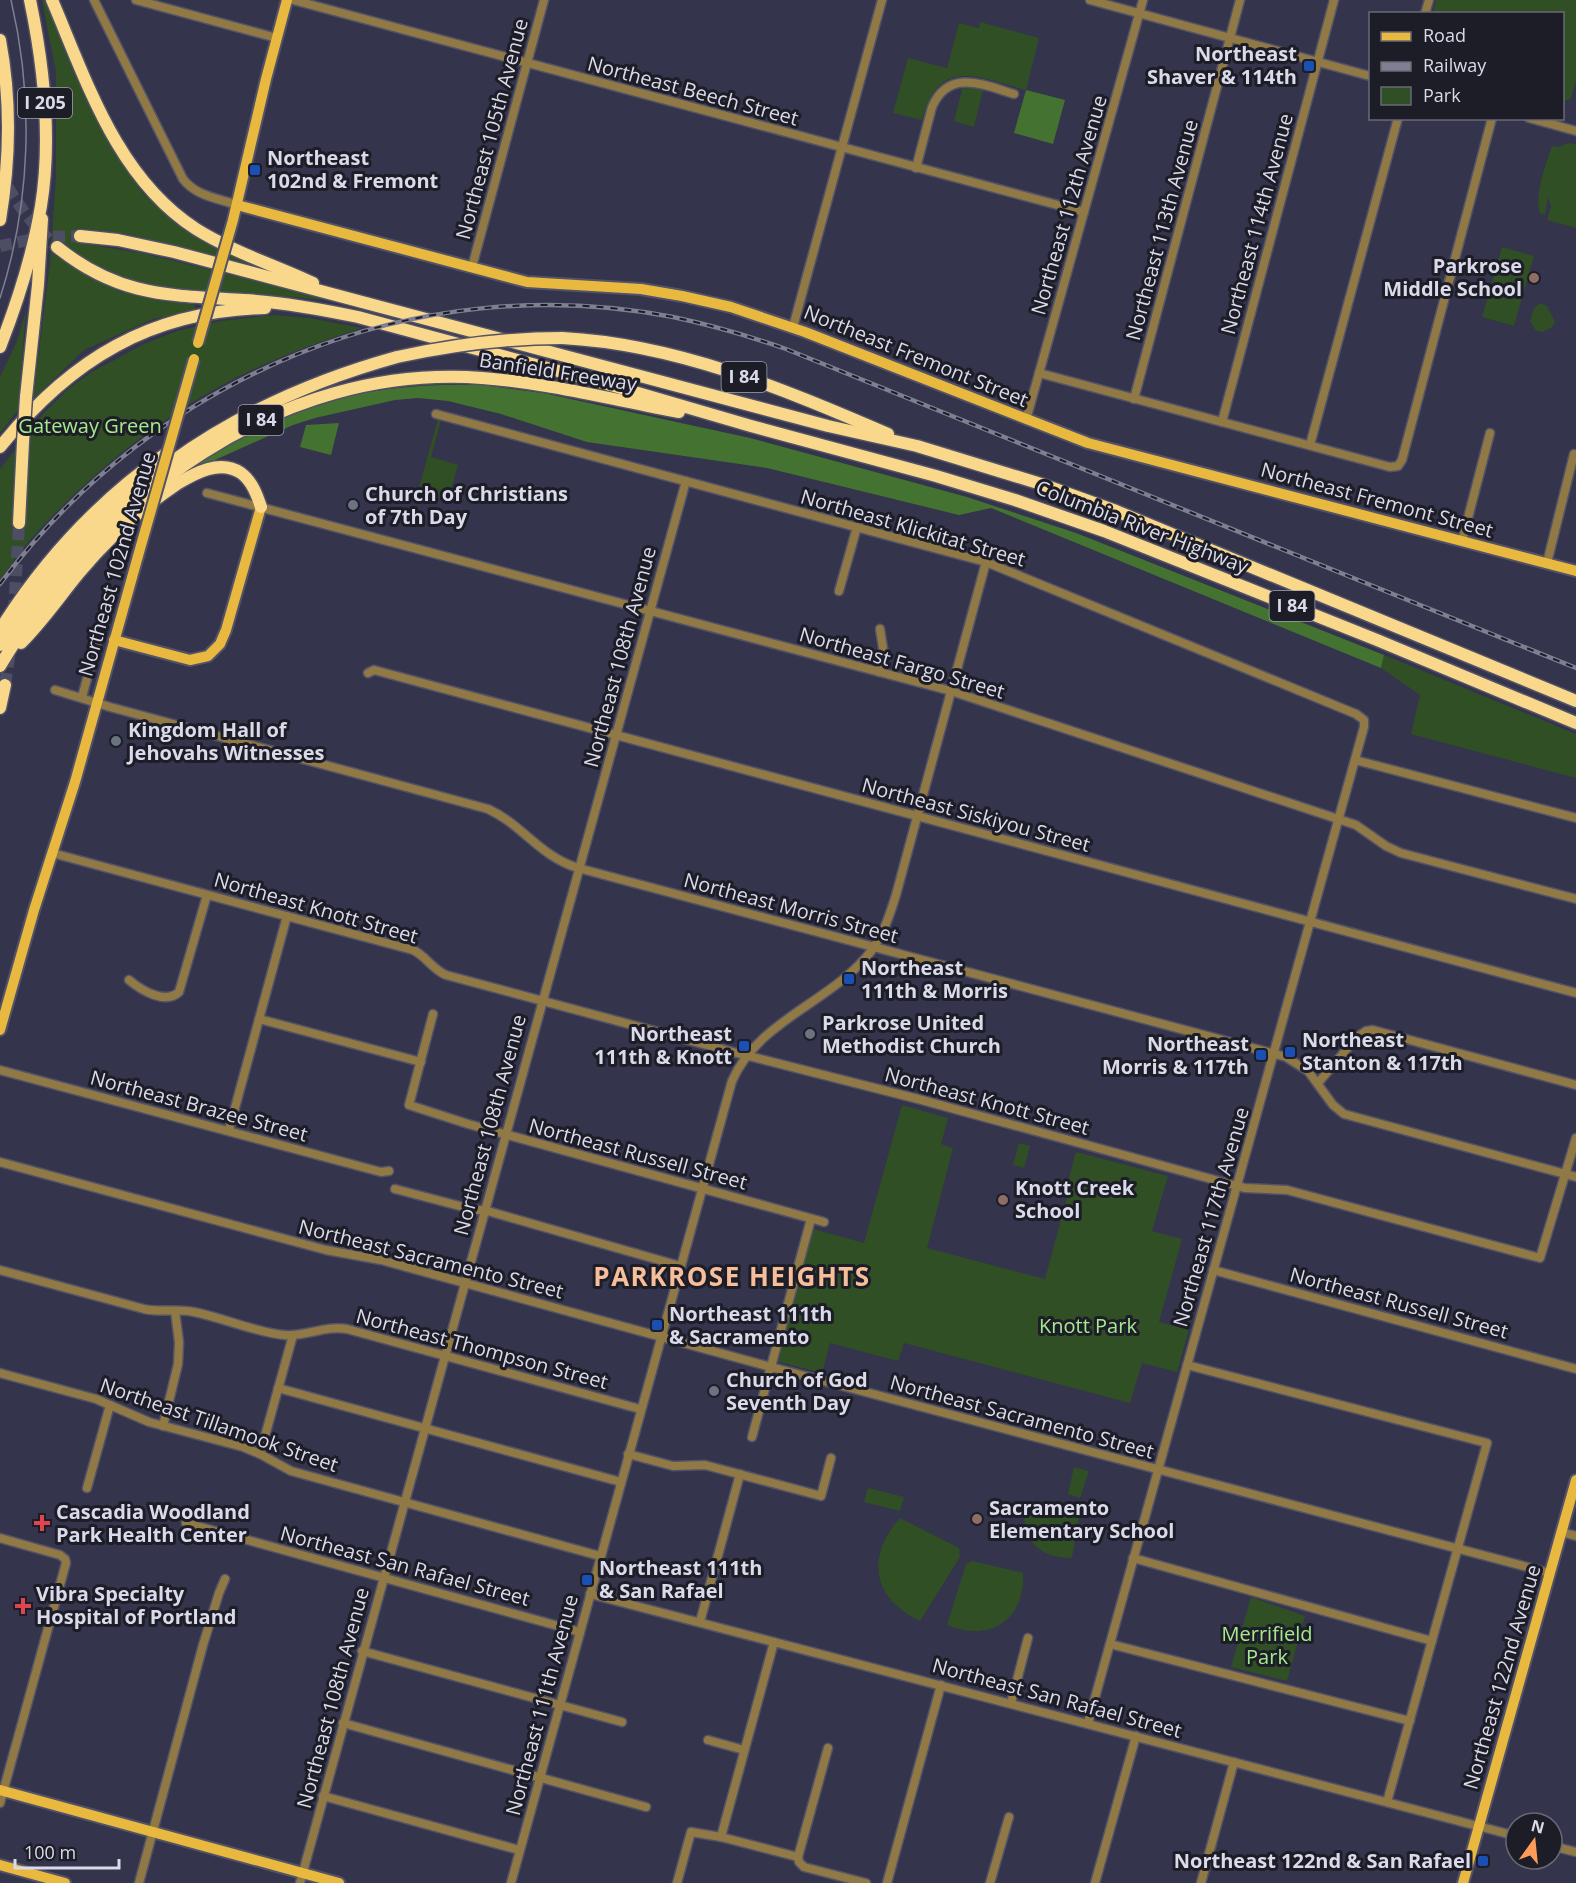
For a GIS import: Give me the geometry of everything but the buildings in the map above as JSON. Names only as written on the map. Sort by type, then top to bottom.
[{"type":"highway","name":"I 205","points":[[0,347],[24,281],[41,207],[45,112],[41,54],[30,0]]},
{"type":"highway","points":[[52,0],[114,138],[131,167],[156,196],[184,221],[224,245],[344,297]]},
{"type":"highway","name":"I 205","points":[[0,40],[8,124],[6,172],[0,220]]},
{"type":"highway","points":[[20,523],[26,397],[43,227],[41,207]]},
{"type":"highway","points":[[80,236],[118,240],[156,248],[828,426],[917,447]]},
{"type":"highway","points":[[57,247],[100,276],[140,290],[169,295],[245,300],[327,310],[614,386],[751,426]]},
{"type":"highway","points":[[0,447],[32,410],[58,385],[106,351],[138,335],[175,321],[212,313],[242,309],[303,307]]},
{"type":"highway","name":"Banfield Freeway","points":[[0,645],[39,589],[89,531],[159,470],[224,428],[292,393],[326,379],[397,357],[473,342],[529,338],[562,338],[638,346],[704,363],[822,406],[917,447]]},
{"type":"highway","name":"Banfield Freeway","points":[[2,663],[56,585],[104,532],[141,497],[174,471],[212,446],[255,422],[318,398],[384,382],[431,378],[480,378],[534,385],[751,426]]},
{"type":"highway","name":"Columbia River Highway","points":[[751,426],[980,489],[1104,531],[1377,640],[1576,723]]},
{"type":"highway","name":"Columbia River Highway","points":[[917,447],[1041,484],[1135,518],[1576,701]]},
{"type":"highway","points":[[0,630],[32,583],[71,536],[123,487],[167,453]]},
{"type":"highway","points":[[2,663],[34,630],[85,566],[115,533],[155,500],[184,480],[210,468],[235,470],[252,484],[261,507]]},
{"type":"highway","points":[[0,708],[5,685]]},
{"type":"main road","name":"Northeast 102nd Avenue","points":[[0,1030],[34,910],[72,792],[233,220],[287,0]]},
{"type":"main road","name":"Northeast Fremont Street","points":[[237,205],[534,282],[618,286],[682,296],[739,310],[793,327],[1026,420],[1098,446],[1576,571]]},
{"type":"main road","points":[[114,640],[184,660],[197,660],[208,656],[218,647],[226,630],[261,507]]},
{"type":"main road","name":"Northeast 122nd Avenue","points":[[1463,1883],[1576,1480]]},
{"type":"main road","points":[[1,1790],[153,1831],[301,1878],[339,1883]]},
{"type":"main road","points":[[0,1865],[65,1883]]},
{"type":"street","points":[[94,0],[183,179],[194,190],[237,205]]},
{"type":"street","points":[[136,0],[277,38]]},
{"type":"street","name":"Northeast Beech Street","points":[[293,0],[1084,212]]},
{"type":"street","name":"Northeast 105th Avenue","points":[[472,267],[544,0]]},
{"type":"street","points":[[793,327],[882,0]]},
{"type":"street","points":[[1090,0],[1369,75]]},
{"type":"street","name":"Northeast 112th Avenue","points":[[1026,420],[1143,0]]},
{"type":"street","name":"Northeast 113th Avenue","points":[[1134,399],[1240,0]]},
{"type":"street","name":"Northeast 114th Avenue","points":[[1222,422],[1334,0]]},
{"type":"street","points":[[916,168],[932,107],[946,89],[958,83],[970,82],[1014,94]]},
{"type":"street","points":[[1310,445],[1397,120]]},
{"type":"street","points":[[1039,374],[1390,467],[1398,466],[1402,460],[1491,120]]},
{"type":"street","points":[[1536,120],[1576,131]]},
{"type":"street","name":"Northeast Klickitat Street","points":[[436,414],[986,562],[1356,714],[1364,720]]},
{"type":"street","points":[[1461,541],[1490,433]]},
{"type":"street","points":[[1547,563],[1574,454]]},
{"type":"street","name":"Northeast 108th Avenue","points":[[301,1878],[686,481]]},
{"type":"street","name":"Northeast Fargo Street","points":[[207,493],[951,691],[1356,825],[1386,846],[1401,853],[1576,899]]},
{"type":"street","points":[[839,591],[857,527]]},
{"type":"street","name":"Northeast 111th Avenue","points":[[510,1883],[728,1090],[735,1072],[746,1055],[771,1031],[851,971],[874,948],[892,910],[986,562]]},
{"type":"street","points":[[82,697],[108,602]]},
{"type":"street","points":[[879,672],[883,648],[880,629]]},
{"type":"street","name":"Northeast Siskiyou Street","points":[[368,673],[374,670],[1576,993]]},
{"type":"street","name":"Northeast Morris Street","points":[[55,690],[488,809],[504,818],[554,859],[578,868],[1286,1057],[1300,1065],[1333,1105],[1351,1116],[1576,1177]]},
{"type":"street","name":"Northeast 117th Avenue","points":[[1088,1723],[1355,760],[1364,720]]},
{"type":"street","points":[[1355,760],[1576,818]]},
{"type":"street","name":"Northeast Knott Street","points":[[52,853],[413,950],[420,953],[438,971],[446,975],[918,1099],[1237,1186],[1287,1190],[1540,1258],[1566,1173]]},
{"type":"street","points":[[129,980],[142,990],[168,998],[176,995],[181,987],[207,895]]},
{"type":"street","points":[[229,1130],[288,916]]},
{"type":"street","points":[[259,1019],[421,1062],[433,1014]]},
{"type":"street","points":[[1317,1083],[1358,1037],[1373,1030],[1576,1085]]},
{"type":"street","name":"Northeast Russell Street","points":[[421,1062],[409,1105],[504,1135],[824,1222]]},
{"type":"street","name":"Northeast Brazee Street","points":[[0,1070],[381,1172],[389,1171]]},
{"type":"street","points":[[1566,1173],[1576,1138]]},
{"type":"street","name":"Northeast Sacramento Street","points":[[0,1162],[326,1250],[381,1260],[1158,1471],[1550,1573]]},
{"type":"street","points":[[395,1189],[475,1210],[484,1210],[680,1266]]},
{"type":"street","points":[[752,1437],[811,1218]]},
{"type":"street","name":"Northeast Thompson Street","points":[[0,1270],[144,1310],[195,1312],[280,1334],[293,1335],[340,1327],[640,1409]]},
{"type":"street","name":"Northeast Russell Street","points":[[1213,1270],[1576,1369]]},
{"type":"street","points":[[163,1426],[178,1364],[179,1342],[175,1311]]},
{"type":"street","points":[[260,1454],[293,1335]]},
{"type":"street","points":[[1187,1365],[1487,1443],[1388,1802]]},
{"type":"street","name":"Northeast Tillamook Street","points":[[0,1373],[110,1405],[136,1418],[243,1447],[291,1472],[600,1556]]},
{"type":"street","points":[[278,1388],[621,1482]]},
{"type":"street","points":[[87,1488],[110,1405]]},
{"type":"street","points":[[628,1454],[673,1466],[705,1465],[821,1496],[831,1458]]},
{"type":"street","points":[[700,1622],[740,1474]]},
{"type":"street","name":"Northeast San Rafael Street","points":[[186,1524],[580,1632]]},
{"type":"street","points":[[1561,1532],[1576,1536]]},
{"type":"street","points":[[0,1538],[60,1555],[65,1559],[66,1568],[1,1790],[0,1803]]},
{"type":"street","points":[[1133,1558],[1432,1641]]},
{"type":"street","points":[[139,1883],[203,1645],[225,1579]]},
{"type":"street","name":"Northeast San Rafael Street","points":[[590,1594],[1504,1833]]},
{"type":"street","points":[[1011,1703],[1028,1638]]},
{"type":"street","points":[[721,1837],[774,1642]]},
{"type":"street","points":[[1110,1644],[1410,1721]]},
{"type":"street","points":[[363,1651],[622,1722]]},
{"type":"street","points":[[886,1883],[941,1685]]},
{"type":"street","points":[[343,1724],[646,1808]]},
{"type":"street","points":[[1095,1883],[1136,1736]]},
{"type":"street","points":[[708,1740],[744,1750]]},
{"type":"street","points":[[828,1748],[798,1857],[799,1862],[804,1867],[866,1883]]},
{"type":"street","points":[[1201,1883],[1234,1762]]},
{"type":"street","points":[[323,1796],[519,1850]]},
{"type":"street","points":[[990,1883],[1009,1817]]},
{"type":"street","points":[[677,1883],[691,1832],[721,1837],[798,1857]]},
{"type":"green space","points":[[42,0],[46,0],[103,131],[143,194],[204,242],[272,270],[128,234],[79,228],[78,243],[141,253],[322,297],[321,300],[202,293],[142,284],[96,266],[61,242],[53,254],[121,292],[195,305],[196,310],[153,319],[84,350],[33,399],[50,263],[56,177],[56,72]]},
{"type":"green space","points":[[1436,0],[1576,0],[1576,80],[1571,99],[1564,101],[1564,12],[1433,12]]},
{"type":"green space","points":[[980,22],[1039,38],[1026,90],[991,80],[962,76],[949,79],[939,86],[929,100],[922,120],[893,113],[908,58],[947,68],[959,23],[979,28]]},
{"type":"green space","points":[[963,86],[983,90],[974,127],[954,121]]},
{"type":"green space","points":[[1026,90],[1065,100],[1053,144],[1014,133]]},
{"type":"green space","points":[[1568,143],[1576,144],[1576,228],[1547,220],[1551,206],[1548,197],[1545,215],[1540,213],[1538,197],[1552,146],[1559,147]]},
{"type":"green space","points":[[1502,247],[1534,256],[1514,326],[1482,317]]},
{"type":"green space","points":[[1540,303],[1547,306],[1555,322],[1552,327],[1543,332],[1535,330],[1530,321],[1534,308]]},
{"type":"green space","points":[[26,310],[18,410],[0,433],[0,377],[17,341]]},
{"type":"green space","name":"Gateway Green","points":[[275,315],[309,318],[362,328],[272,361],[205,395],[173,415],[142,437],[83,486],[30,540],[0,580],[0,469],[43,414],[68,389],[90,373],[144,344],[177,331],[221,321]]},
{"type":"green space","points":[[446,385],[482,385],[543,393],[750,438],[967,497],[1076,533],[1384,655],[1381,668],[991,508],[959,515],[767,468],[587,442],[501,414],[448,401],[418,398],[395,400],[315,418],[293,425],[195,469],[172,476],[256,430],[311,407],[378,391]]},
{"type":"green space","points":[[438,419],[441,420],[431,457],[458,465],[448,500],[418,491]]},
{"type":"green space","points":[[339,423],[331,455],[300,447],[306,425]]},
{"type":"green space","points":[[1384,655],[1576,734],[1576,778],[1411,734],[1420,695],[1381,668]]},
{"type":"green space","name":"Knott Park","points":[[902,1105],[948,1118],[941,1144],[953,1148],[927,1248],[1045,1279],[1068,1194],[1065,1193],[1076,1152],[1168,1176],[1152,1231],[1182,1239],[1159,1322],[1189,1330],[1177,1372],[1142,1363],[1130,1403],[904,1343],[898,1361],[830,1343],[822,1373],[776,1361],[813,1229],[864,1243]]},
{"type":"green space","points":[[1019,1143],[1030,1146],[1024,1168],[1013,1165]]},
{"type":"green space","points":[[1074,1467],[1089,1471],[1080,1498],[1068,1494]]},
{"type":"green space","points":[[868,1488],[904,1497],[900,1511],[864,1502]]},
{"type":"green space","points":[[1051,1501],[1075,1505],[1080,1511],[1072,1558],[1060,1557],[1040,1550],[1028,1536],[1024,1515],[1025,1503]]},
{"type":"green space","points":[[900,1518],[959,1548],[960,1557],[920,1621],[904,1612],[892,1601],[879,1576],[882,1547]]},
{"type":"green space","points":[[972,1561],[1023,1573],[1018,1603],[1011,1615],[991,1629],[963,1630],[947,1625],[966,1564]]},
{"type":"green space","name":"Merrifield Park","points":[[1251,1597],[1305,1616],[1287,1681],[1231,1667]]},
{"type":"tunnel","points":[[0,171],[24,212],[57,247]]},
{"type":"tunnel","points":[[0,246],[44,237],[80,236]]},
{"type":"tunnel","points":[[14,612],[19,523]]},
{"type":"tunnel","points":[[5,685],[10,651]]},
{"type":"tram line","points":[[0,298],[18,225],[26,150],[23,74],[11,0]]},
{"type":"railway","points":[[0,584],[63,511],[134,448],[213,395],[298,354],[388,325],[481,308],[577,306],[673,317],[730,331],[786,349],[1576,668]]},
{"type":"place","name":"Northeast Shaver & 114th","points":[[1309,66]]},
{"type":"place","name":"Northeast 102nd & Fremont","points":[[255,170]]},
{"type":"place","name":"Parkrose Middle School","points":[[1534,278]]},
{"type":"place","name":"Church of Christians of 7th Day","points":[[353,505]]},
{"type":"place","name":"Kingdom Hall of Jehovahs Witnesses","points":[[116,741]]},
{"type":"place","name":"Northeast 111th & Morris","points":[[849,979]]},
{"type":"place","name":"Parkrose United Methodist Church","points":[[810,1034]]},
{"type":"place","name":"Northeast 111th & Knott","points":[[744,1046]]},
{"type":"place","name":"Northeast Stanton & 117th","points":[[1290,1052]]},
{"type":"place","name":"Northeast Morris & 117th","points":[[1261,1055]]},
{"type":"place","name":"Knott Creek School","points":[[1003,1200]]},
{"type":"place","name":"Northeast 111th & Sacramento","points":[[657,1325]]},
{"type":"place","name":"Church of God Seventh Day","points":[[714,1391]]},
{"type":"place","name":"Sacramento Elementary School","points":[[977,1519]]},
{"type":"place","name":"Cascadia Woodland Park Health Center","points":[[42,1523]]},
{"type":"place","name":"Northeast 111th & San Rafael","points":[[587,1580]]},
{"type":"place","name":"Vibra Specialty Hospital of Portland","points":[[23,1606]]},
{"type":"place","name":"Northeast 122nd & San Rafael","points":[[1483,1861]]},
{"type":"district","name":"PARKROSE HEIGHTS","points":[[732,1277]]}]
